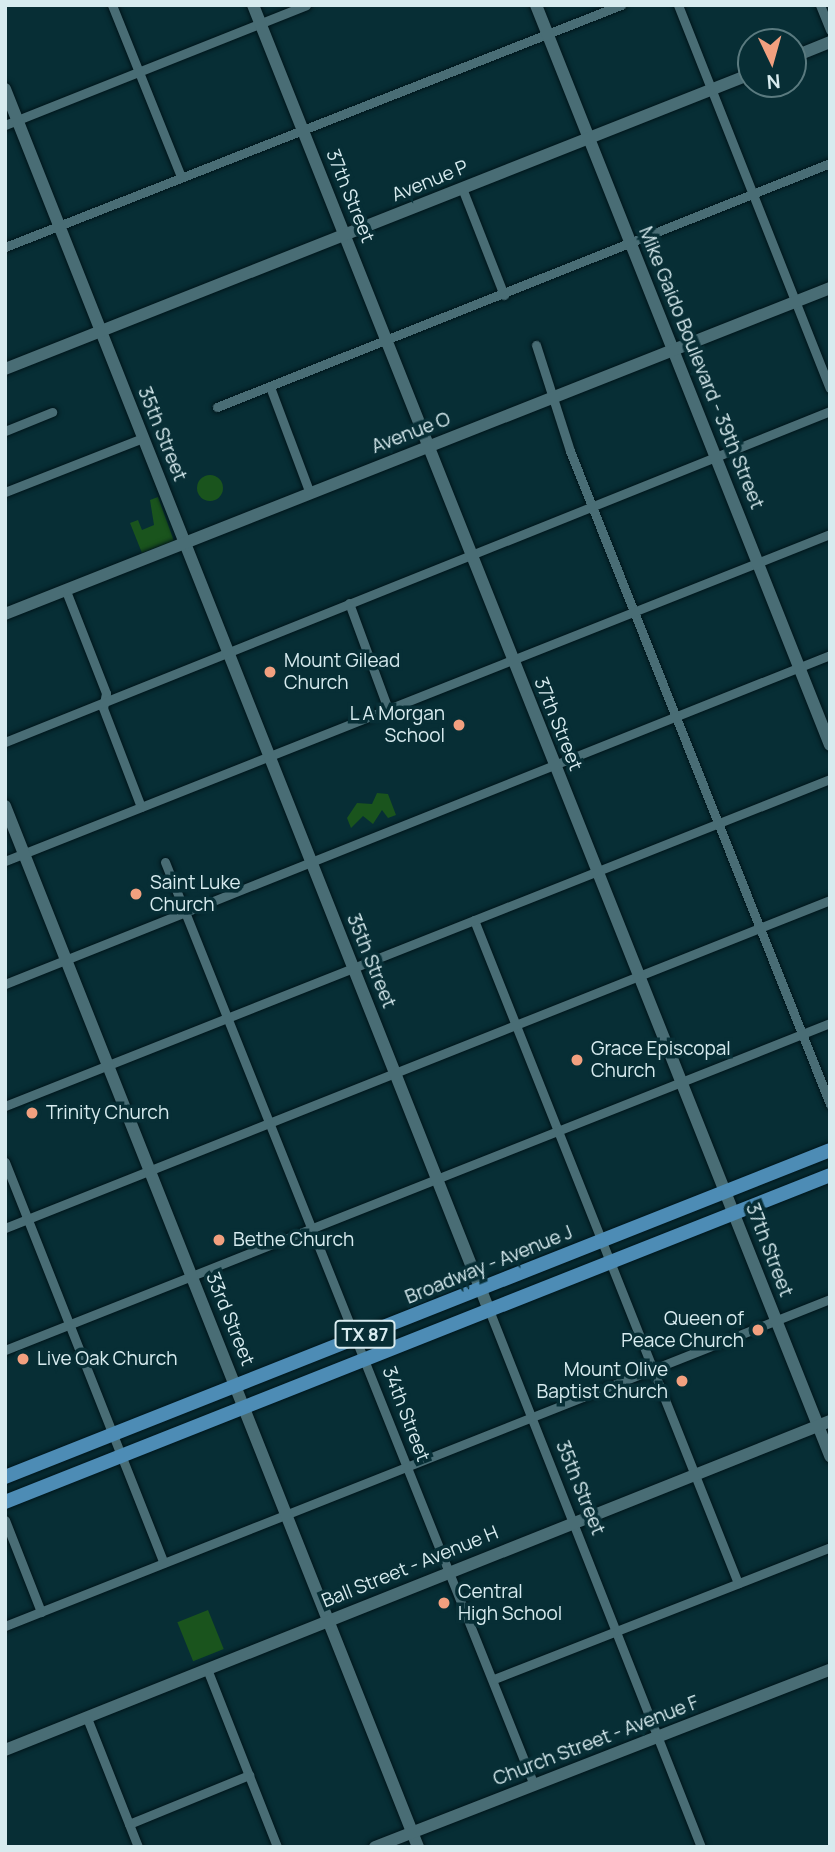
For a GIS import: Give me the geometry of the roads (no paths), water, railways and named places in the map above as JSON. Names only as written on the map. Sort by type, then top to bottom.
[{"type":"main road","name":"37th Street","points":[[253,5],[776,1320],[824,1423],[830,1456]]},
{"type":"main road","name":"Mike Gaido Boulevard - 39th Street","points":[[536,5],[830,745]]},
{"type":"main road","points":[[807,51],[830,42]]},
{"type":"main road","name":"Avenue P","points":[[5,369],[737,80]]},
{"type":"main road","name":"35th Street","points":[[5,89],[11,122],[59,225],[489,1310]]},
{"type":"main road","name":"Avenue O","points":[[5,614],[309,491],[550,400],[830,288]]},
{"type":"main road","name":"33rd Street","points":[[5,806],[418,1847]]},
{"type":"main road","name":"Broadway - Avenue J","points":[[5,1477],[830,1150]]},
{"type":"main road","name":"TX 87","points":[[5,1502],[830,1175]]},
{"type":"main road","name":"Ball Street - Avenue H","points":[[5,1750],[824,1423]]},
{"type":"main road","name":"Church Street - Avenue F","points":[[375,1847],[830,1670]]},
{"type":"street","points":[[112,5],[181,177]]},
{"type":"street","points":[[11,122],[306,5]]},
{"type":"street","points":[[5,247],[302,128],[621,5]]},
{"type":"street","points":[[678,5],[830,388]]},
{"type":"street","points":[[820,5],[830,30]]},
{"type":"street","points":[[217,407],[754,196],[830,163]]},
{"type":"street","points":[[462,188],[504,295]]},
{"type":"street","points":[[536,345],[550,400],[830,1104]]},
{"type":"street","points":[[270,387],[309,491]]},
{"type":"street","points":[[5,742],[97,706],[104,699],[830,411]]},
{"type":"street","points":[[5,431],[52,412]]},
{"type":"street","points":[[5,492],[144,438]]},
{"type":"street","points":[[5,861],[830,534]]},
{"type":"street","points":[[66,591],[106,693],[103,708],[141,807]]},
{"type":"street","points":[[349,603],[388,709]]},
{"type":"street","points":[[5,984],[189,914],[311,862],[830,655]]},
{"type":"street","points":[[5,1106],[830,779]]},
{"type":"street","name":"34th Street","points":[[165,862],[189,914],[495,1679],[534,1786]]},
{"type":"street","points":[[5,1228],[396,1075],[830,900]]},
{"type":"street","points":[[474,920],[738,1583]]},
{"type":"street","points":[[5,1350],[830,1023]]},
{"type":"street","points":[[5,1162],[164,1563]]},
{"type":"street","points":[[5,1626],[830,1299]]},
{"type":"street","name":"35th Street","points":[[489,1310],[701,1847]]},
{"type":"street","points":[[5,1520],[41,1612]]},
{"type":"street","points":[[495,1679],[830,1546]]},
{"type":"street","points":[[207,1669],[277,1847]]},
{"type":"street","points":[[87,1718],[138,1847]]},
{"type":"street","points":[[129,1824],[249,1775]]},
{"type":"place","name":"Mount Gilead Church","points":[[270,672]]},
{"type":"place","name":"L A Morgan School","points":[[459,725]]},
{"type":"place","name":"Saint Luke Church","points":[[136,894]]},
{"type":"place","name":"Grace Episcopal Church","points":[[577,1060]]},
{"type":"place","name":"Trinity Church","points":[[32,1113]]},
{"type":"place","name":"Bethe Church","points":[[219,1240]]},
{"type":"place","name":"Queen of Peace Church","points":[[758,1330]]},
{"type":"place","name":"Live Oak Church","points":[[23,1359]]},
{"type":"place","name":"Mount Olive Baptist Church","points":[[682,1381]]},
{"type":"place","name":"Central High School","points":[[444,1603]]}]
